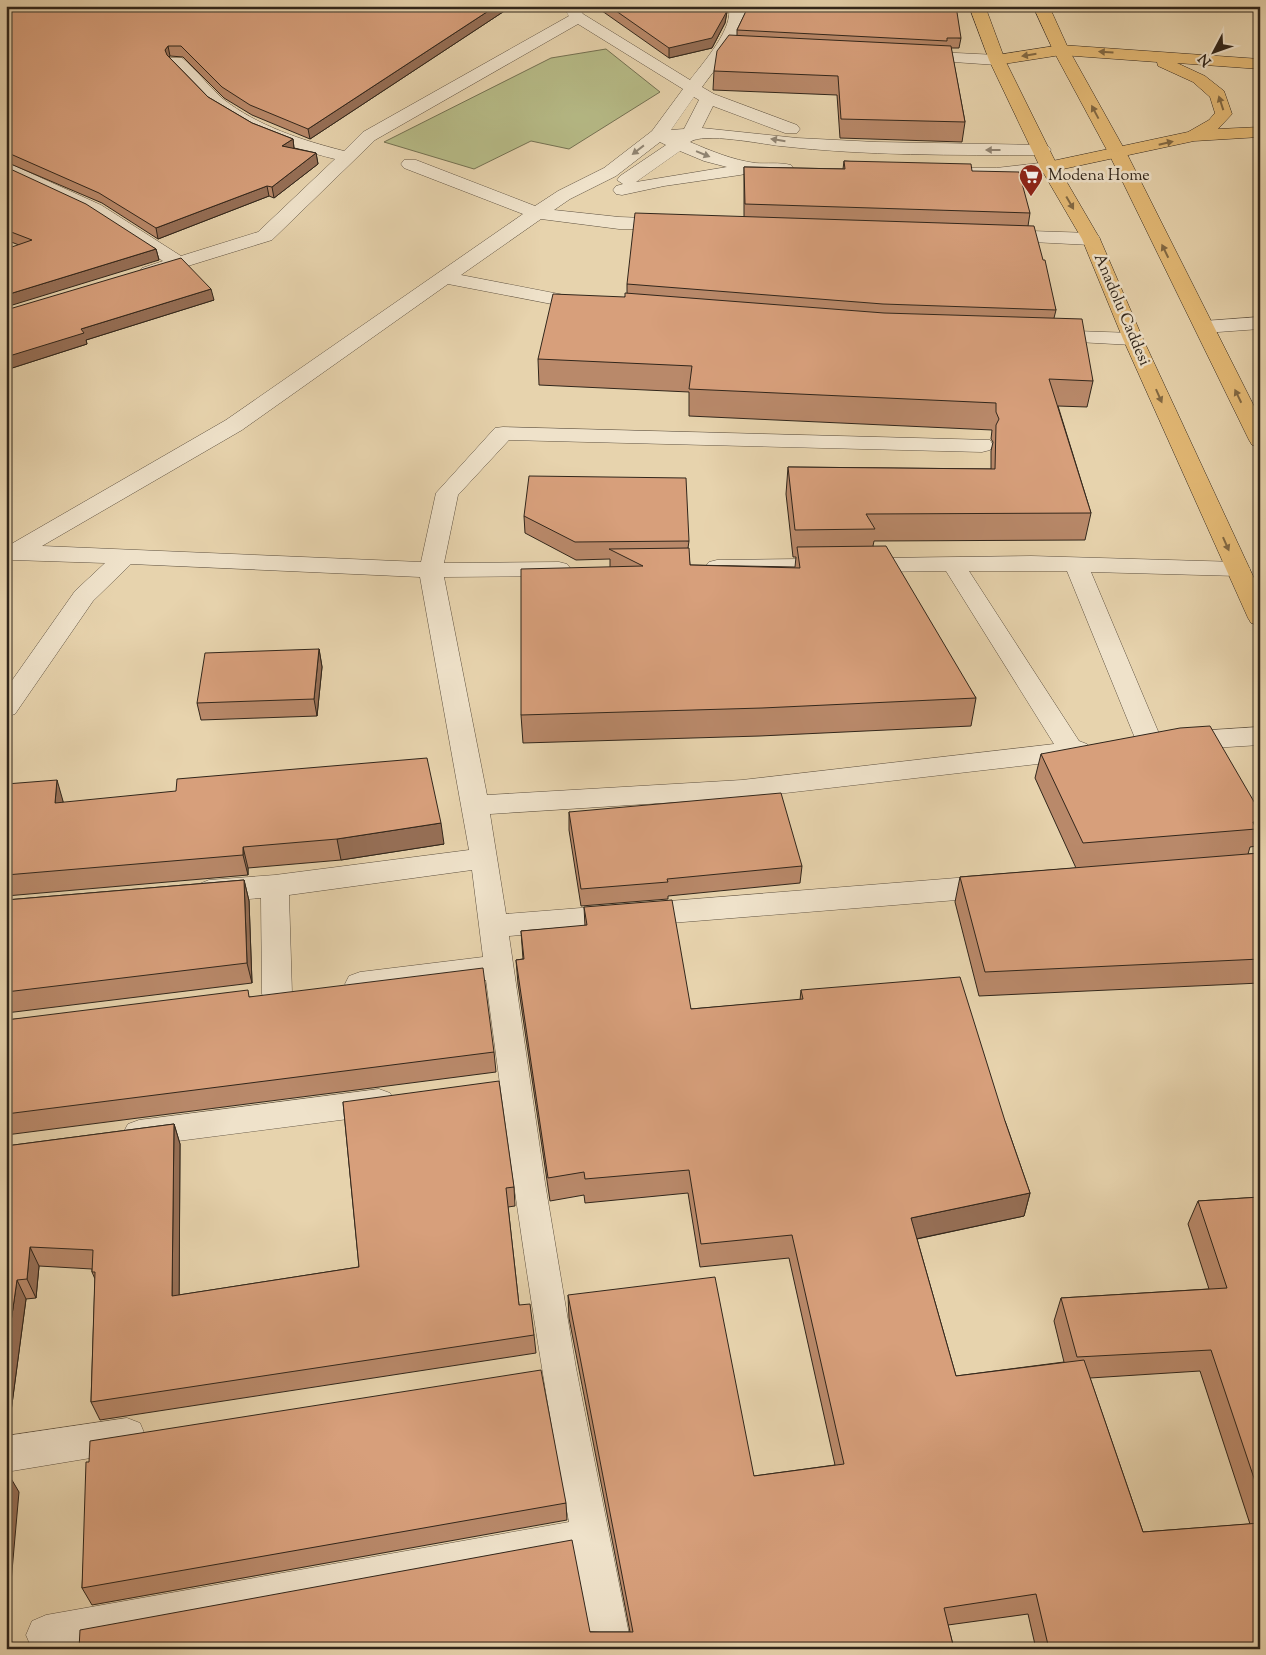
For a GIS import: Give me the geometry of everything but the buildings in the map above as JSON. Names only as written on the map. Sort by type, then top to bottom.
[{"type":"main road","name":"Anadolu Caddesi","points":[[977,6],[997,60],[1049,167],[1091,239],[1133,339],[1260,618]]},
{"type":"main road","points":[[1041,6],[1061,50],[1118,154],[1260,440]]},
{"type":"main road","points":[[997,60],[1061,50],[1260,64]]},
{"type":"main road","points":[[1136,54],[1178,68],[1199,79],[1218,95],[1224,114],[1215,124],[1194,136]]},
{"type":"main road","points":[[1049,167],[1118,154],[1194,136],[1260,132]]},
{"type":"street","points":[[10,554],[234,425],[443,277],[543,209],[564,195],[610,172],[658,135],[733,30],[738,11],[736,6]]},
{"type":"street","points":[[134,276],[265,236],[368,136],[574,12],[708,98],[764,121],[795,130],[876,147]]},
{"type":"street","points":[[723,46],[742,47]]},
{"type":"street","points":[[899,55],[997,60]]},
{"type":"street","points":[[176,61],[196,76],[216,101],[248,123],[268,134],[294,143],[347,157]]},
{"type":"street","points":[[599,194],[638,173],[685,138],[708,98]]},
{"type":"street","points":[[658,135],[685,138],[732,134],[797,143],[961,150],[1042,150]]},
{"type":"street","points":[[685,138],[710,157],[754,168]]},
{"type":"street","points":[[410,164],[543,209],[619,223],[688,225]]},
{"type":"street","points":[[6,167],[95,209],[179,263]]},
{"type":"street","points":[[957,172],[996,173],[1049,167]]},
{"type":"street","points":[[543,209],[599,194],[664,181],[754,168],[803,169]]},
{"type":"street","points":[[983,236],[1091,239]]},
{"type":"street","points":[[443,277],[604,308]]},
{"type":"street","points":[[1204,327],[1260,323]]},
{"type":"street","points":[[1026,336],[1133,339]]},
{"type":"street","points":[[612,1649],[589,1537],[544,1371],[500,1086],[498,966],[493,926],[475,805],[431,570],[447,493],[503,433],[982,445]]},
{"type":"street","points":[[10,554],[431,570],[579,568]]},
{"type":"street","points":[[6,708],[84,596],[125,557]]},
{"type":"street","points":[[953,564],[1072,751]]},
{"type":"street","points":[[697,567],[1076,564],[1238,569]]},
{"type":"street","points":[[1076,564],[1150,742]]},
{"type":"street","points":[[475,805],[742,789],[1150,742],[1260,736]]},
{"type":"street","points":[[185,893],[275,886],[483,858]]},
{"type":"street","points":[[493,926],[1021,884]]},
{"type":"street","points":[[275,886],[292,992],[498,966]]},
{"type":"street","points":[[114,1137],[407,1099]]},
{"type":"street","points":[[6,1454],[154,1431]]},
{"type":"street","points":[[46,1635],[589,1537]]},
{"type":"green space","points":[[606,49],[660,92],[569,149],[531,141],[474,169],[384,142],[551,58]]},
{"type":"place","name":"Modena Home","points":[[1031,197]]}]
